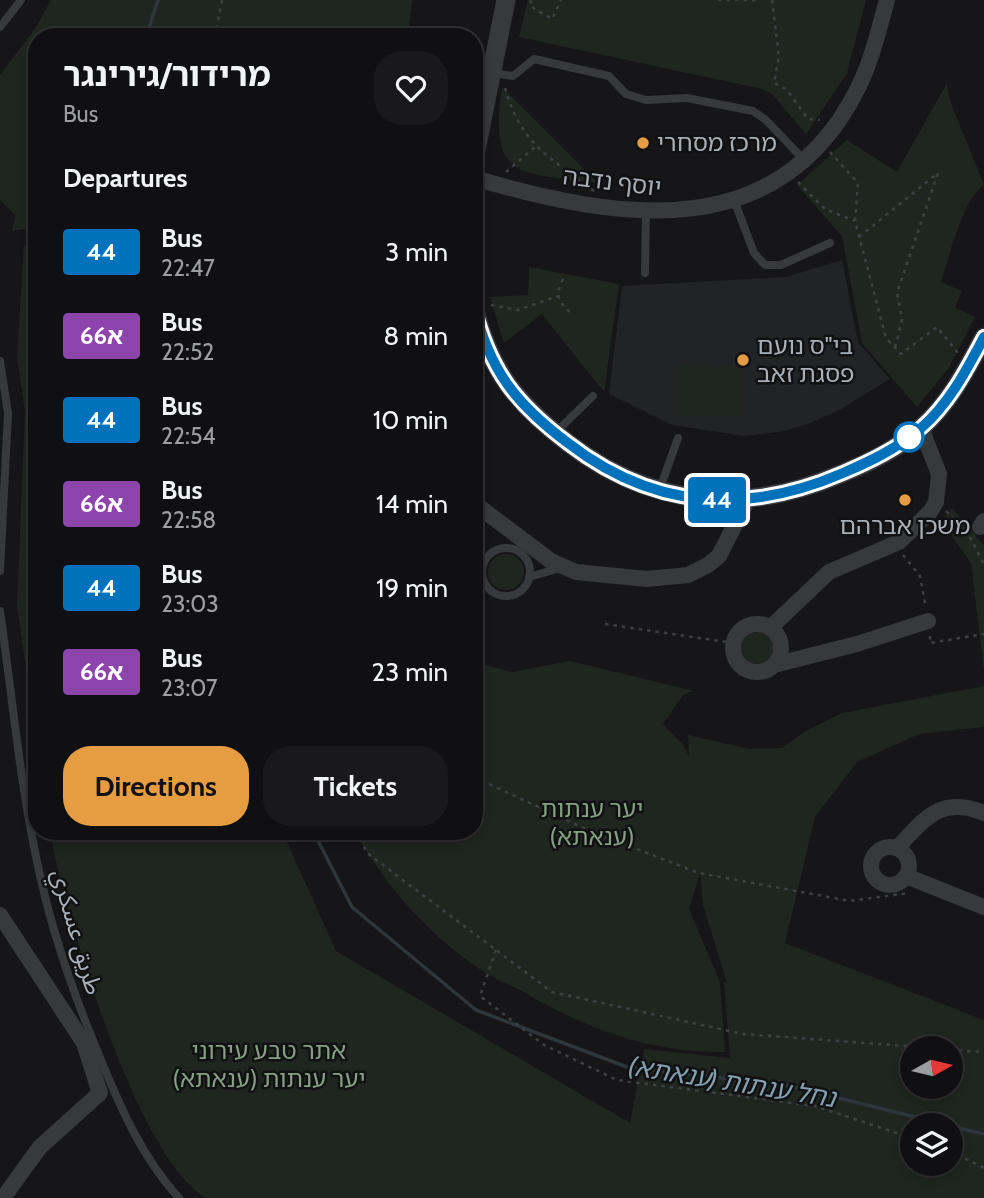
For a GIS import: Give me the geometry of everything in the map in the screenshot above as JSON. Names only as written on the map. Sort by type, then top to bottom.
[{"type":"street","points":[[483,123],[495,73],[506,0]]},
{"type":"street","name":"יוסף נדבה","points":[[483,181],[585,204],[646,211],[689,210],[734,200],[788,172],[837,123],[859,85],[887,0]]},
{"type":"street","points":[[483,333],[484,342],[507,387],[555,433],[612,473],[659,492],[747,500],[783,495],[824,482],[892,450],[921,428],[939,409],[968,367],[984,337]]},
{"type":"street","points":[[770,628],[830,572],[899,542],[921,522],[936,502],[939,474],[921,428]]},
{"type":"street","points":[[483,510],[519,538],[565,567],[598,575],[646,579],[698,572],[719,556],[747,500]]},
{"type":"street","points":[[774,665],[779,658],[780,641],[770,628],[762,625],[745,627],[733,643],[734,657],[745,669],[759,672],[774,665],[857,644],[928,621]]},
{"type":"street","points":[[984,813],[963,806],[944,807],[930,814],[897,848],[878,851],[872,861],[873,874],[877,880],[889,885],[906,876],[984,907]]},
{"type":"street","points":[[897,848],[907,858],[906,876]]},
{"type":"street","points":[[0,915],[84,1043],[100,1093],[40,1147],[4,1198]]},
{"type":"lane","points":[[0,27],[21,0]]},
{"type":"lane","points":[[495,73],[513,76],[534,59],[609,76],[626,94],[646,100],[687,98],[753,111],[766,120],[803,159]]},
{"type":"lane","points":[[734,200],[754,253],[765,265],[781,265],[830,243]]},
{"type":"lane","points":[[645,273],[646,211]]},
{"type":"lane","points":[[0,361],[8,413],[0,571]]},
{"type":"lane","points":[[555,433],[593,396]]},
{"type":"lane","points":[[659,492],[678,438]]},
{"type":"lane","points":[[483,568],[489,555],[504,548],[522,555],[527,561],[529,577],[521,591],[506,596],[488,589],[483,573]]},
{"type":"lane","points":[[529,577],[565,567]]},
{"type":"lane","name":"طريق عسكري","points":[[0,611],[28,804]]},
{"type":"lane","name":"طريق عسكري","points":[[33,840],[54,932],[80,1009],[124,1113],[145,1152],[180,1198]]},
{"type":"path","points":[[217,28],[222,0]]},
{"type":"path","points":[[531,0],[530,6],[552,19],[561,0]]},
{"type":"path","points":[[718,0],[756,0]]},
{"type":"path","points":[[772,0],[779,57],[774,83],[786,90],[808,118],[837,123]]},
{"type":"path","points":[[495,73],[519,126],[535,147],[597,193]]},
{"type":"path","points":[[820,141],[858,183],[855,221],[886,338],[901,354],[937,327],[968,367]]},
{"type":"path","points":[[493,184],[535,147]]},
{"type":"path","points":[[788,172],[825,209],[855,221]]},
{"type":"path","points":[[859,237],[938,173],[898,293],[902,319],[895,348]]},
{"type":"path","points":[[558,296],[564,279]]},
{"type":"path","points":[[483,306],[518,310],[558,296]]},
{"type":"path","points":[[558,296],[570,312]]},
{"type":"path","points":[[936,502],[969,535],[984,564]]},
{"type":"path","points":[[605,624],[733,643]]},
{"type":"path","points":[[483,781],[590,831],[699,873],[850,901],[914,892]]},
{"type":"path","points":[[361,840],[367,853],[552,992],[743,1034],[900,1046]]},
{"type":"path","points":[[496,950],[480,996],[544,1045],[617,1080],[815,1106],[900,1134]]},
{"type":"path","points":[[963,1050],[984,1052]]},
{"type":"path","points":[[963,1158],[984,1168]]},
{"type":"shaded area","name":"בי\"ס נועם פסגת זאב","points":[[842,260],[858,342],[890,379],[841,409],[808,424],[780,432],[744,436],[672,425],[609,394],[622,286],[786,277]]},
{"type":"green space","points":[[51,0],[412,0],[409,28],[35,28]]},
{"type":"green space","points":[[528,0],[866,0],[847,73],[806,134],[772,94],[762,89],[519,37]]},
{"type":"green space","points":[[28,38],[28,228],[12,231],[16,216],[0,200],[0,75]]},
{"type":"green space","points":[[947,83],[950,101],[984,185],[976,192],[963,215],[941,282],[962,291],[955,308],[975,317],[948,369],[917,407],[862,343],[842,236],[797,185],[847,140],[897,172]]},
{"type":"green space","points":[[502,87],[598,183],[529,173],[515,166],[505,156],[500,140],[499,118]]},
{"type":"green space","points":[[28,244],[28,682],[17,607],[25,412],[17,357],[24,245]]},
{"type":"green space","points":[[529,267],[619,284],[604,392],[542,314],[504,343],[490,297],[528,295]]},
{"type":"green space","points":[[676,366],[741,367],[741,417],[676,417]]},
{"type":"green space","points":[[952,508],[984,545],[984,671],[971,563],[941,521]]},
{"type":"green space","points":[[506,554],[519,559],[524,572],[519,585],[506,590],[493,585],[488,572],[493,559]]},
{"type":"green space","points":[[757,632],[768,637],[773,648],[768,659],[757,664],[746,659],[741,648],[746,637]]},
{"type":"green space","points":[[570,661],[694,691],[683,695],[663,724],[683,745],[689,756],[688,735],[750,749],[782,748],[804,732],[842,713],[984,686],[984,727],[919,734],[857,762],[815,817],[785,943],[984,1020],[984,1198],[206,1198],[180,1174],[154,1135],[130,1086],[87,972],[52,840],[286,840],[336,951],[630,1123],[644,1049],[730,1058],[724,982],[727,983],[703,905],[700,873],[689,909],[720,982],[725,1052],[672,1048],[622,1037],[550,1007],[489,975],[449,946],[413,912],[381,873],[360,840],[483,840],[483,664],[512,672]]},
{"type":"waterway","name":"נחל ענתות (ענאתא)","points":[[149,28],[158,0]]},
{"type":"waterway","name":"נחל ענתות (ענאתא)","points":[[318,840],[352,907],[476,1010],[627,1067],[790,1086],[900,1113]]},
{"type":"waterway","name":"נחל ענתות (ענאתא)","points":[[963,1129],[984,1134]]},
{"type":"bus line","name":"44","points":[[483,338],[507,387],[555,433],[612,473],[631,483],[659,492],[714,500],[747,500],[783,495],[824,482],[892,450],[921,428],[939,409],[968,367],[984,337]]},
{"type":"place","name":"מרכז מסחרי","points":[[643,143]]},
{"type":"place","name":"בי\"ס נועם פסגת זאב","points":[[743,360]]},
{"type":"place","name":"משכן אברהם","points":[[905,500]]},
{"type":"park label","name":"יער ענתות (ענאתא)","points":[[592,823]]},
{"type":"park label","name":"אתר טבע עירוני יער ענתות (ענאתא)","points":[[269,1065]]}]
